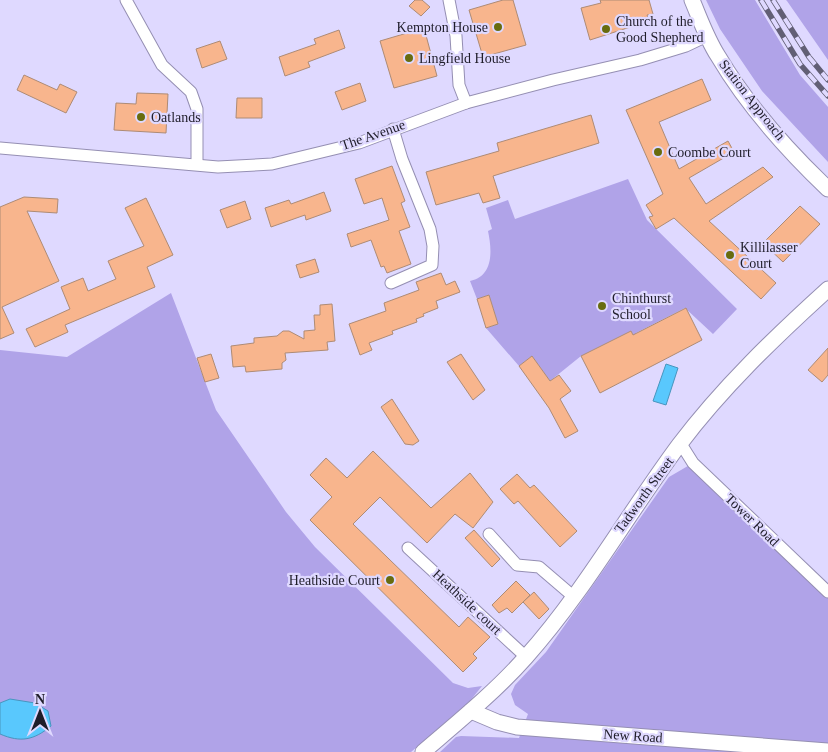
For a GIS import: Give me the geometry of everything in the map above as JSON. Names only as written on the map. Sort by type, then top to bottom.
[{"type":"main road","name":"Station Approach","points":[[692,0],[707,36],[729,75],[767,125],[828,189]]},
{"type":"main road","name":"Tadworth Street","points":[[423,752],[471,711],[526,657],[574,597],[681,444],[768,343],[828,289]]},
{"type":"main road","name":"New Road","points":[[471,711],[497,722],[517,727],[828,751]]},
{"type":"street","points":[[126,0],[162,65],[191,92],[197,109],[197,164]]},
{"type":"street","points":[[449,0],[456,36],[459,85],[466,103]]},
{"type":"street","name":"The Avenue","points":[[0,148],[218,167],[272,164],[359,143],[393,128],[466,103],[640,60],[686,46],[707,36]]},
{"type":"street","points":[[391,283],[432,265],[433,246],[430,229],[405,167],[393,128]]},
{"type":"street","name":"Tower Road","points":[[681,444],[693,463],[828,592]]},
{"type":"street","points":[[489,534],[517,565],[538,567],[574,597]]},
{"type":"street","name":"Heathside court","points":[[408,548],[526,657]]},
{"type":"shaded area","points":[[706,0],[755,0],[800,75],[828,107],[828,162],[762,91],[720,29]]},
{"type":"shaded area","points":[[828,0],[828,60],[787,1]]},
{"type":"shaded area","points":[[628,179],[647,220],[737,309],[713,334],[685,308],[636,333],[639,347],[631,331],[581,356],[550,381],[532,356],[519,366],[486,328],[498,324],[489,295],[477,299],[470,281],[484,274],[490,261],[488,231],[492,229],[486,208],[508,200],[515,219]]},
{"type":"shaded area","points":[[171,293],[216,410],[286,512],[315,547],[453,683],[468,688],[482,686],[470,701],[411,752],[0,752],[0,350],[67,357]]},
{"type":"shaded area","points":[[693,463],[828,592],[828,752],[440,752],[456,737],[461,736],[519,738],[528,714],[515,705],[511,694],[515,685],[546,652],[669,477]]},
{"type":"water","points":[[666,364],[678,368],[666,405],[653,401]]},
{"type":"water","points":[[10,699],[35,703],[48,711],[51,726],[27,739],[14,739],[0,734],[0,703]]},
{"type":"building","points":[[415,0],[422,0],[430,7],[421,16],[409,6]]},
{"type":"building","name":"Kempton House","points":[[503,0],[513,0],[526,45],[483,57],[469,10]]},
{"type":"building","name":"Church of the Good Shepherd","points":[[600,0],[649,0],[653,14],[647,15],[649,21],[590,40],[581,8],[601,3]]},
{"type":"building","name":"Lingfield House","points":[[424,28],[437,76],[394,88],[380,41]]},
{"type":"building","points":[[339,30],[345,48],[308,62],[310,67],[285,76],[279,57],[316,44],[314,39]]},
{"type":"building","points":[[220,41],[227,59],[202,68],[196,49]]},
{"type":"building","points":[[24,75],[57,90],[60,84],[77,92],[66,113],[17,90]]},
{"type":"building","points":[[702,79],[711,100],[659,122],[679,169],[728,141],[734,152],[689,178],[706,204],[763,167],[773,177],[709,221],[776,283],[761,299],[674,218],[656,229],[649,217],[653,216],[646,205],[663,194],[626,110]]},
{"type":"building","points":[[360,83],[366,101],[342,110],[335,92]]},
{"type":"building","name":"Oatlands","points":[[137,93],[168,94],[166,133],[114,130],[116,103],[136,104]]},
{"type":"building","points":[[237,98],[262,98],[262,118],[236,118]]},
{"type":"building","points":[[591,115],[599,143],[493,176],[500,198],[483,203],[479,193],[436,205],[426,172],[499,151],[497,143]]},
{"type":"building","points":[[392,166],[405,201],[401,203],[410,227],[399,231],[411,264],[387,273],[384,266],[381,267],[371,240],[351,247],[347,234],[389,220],[382,198],[364,204],[355,179]]},
{"type":"building","points":[[324,192],[331,211],[306,220],[305,215],[271,227],[265,208],[289,200],[291,204]]},
{"type":"building","points":[[24,197],[58,199],[57,213],[27,211],[59,281],[2,307],[14,333],[0,339],[0,207]]},
{"type":"building","points":[[146,198],[173,255],[147,267],[155,287],[65,325],[68,332],[35,347],[26,329],[70,309],[61,287],[83,278],[88,291],[116,279],[108,261],[144,246],[125,208]]},
{"type":"building","points":[[245,201],[251,219],[227,228],[220,210]]},
{"type":"building","name":"Killilasser Court","points":[[800,206],[820,224],[783,262],[763,243]]},
{"type":"building","points":[[315,259],[319,272],[300,278],[296,265]]},
{"type":"building","points":[[441,273],[446,285],[455,281],[460,292],[436,301],[438,308],[423,314],[424,316],[416,319],[417,322],[392,331],[393,334],[369,343],[372,350],[360,355],[349,324],[386,311],[384,303],[419,290],[416,282]]},
{"type":"building","points":[[489,295],[498,324],[486,328],[477,299]]},
{"type":"building","points":[[332,304],[335,341],[327,342],[328,350],[285,353],[286,360],[282,363],[282,369],[246,372],[245,366],[233,367],[231,346],[254,343],[254,338],[277,336],[283,331],[289,331],[304,339],[304,331],[315,330],[314,315],[320,315],[320,305]]},
{"type":"building","points":[[686,308],[702,340],[600,393],[581,356],[631,331],[633,335]]},
{"type":"building","points":[[828,348],[828,375],[822,382],[808,370]]},
{"type":"building","points":[[211,354],[219,378],[205,382],[197,358]]},
{"type":"building","points":[[461,354],[485,390],[473,400],[447,362]]},
{"type":"building","points":[[532,356],[550,381],[559,375],[571,391],[560,399],[578,431],[565,438],[549,408],[519,366]]},
{"type":"building","points":[[392,399],[419,441],[413,445],[405,444],[381,407]]},
{"type":"building","name":"Heathside Court","points":[[373,451],[431,508],[470,473],[493,502],[473,528],[455,514],[427,543],[380,497],[353,524],[459,627],[468,617],[490,637],[473,654],[477,658],[463,672],[310,520],[332,497],[310,475],[326,458],[347,478]]},
{"type":"building","points":[[517,474],[530,488],[534,485],[577,531],[560,547],[518,501],[514,504],[500,489]]},
{"type":"building","points":[[474,530],[500,559],[492,567],[465,538]]},
{"type":"building","points":[[516,581],[530,595],[512,613],[507,608],[499,613],[492,605]]},
{"type":"building","points":[[534,592],[549,609],[539,619],[523,602]]},
{"type":"railway","points":[[761,0],[800,64],[828,96]]},
{"type":"railway","points":[[773,0],[809,57],[828,80]]},
{"type":"place","name":"Kempton House","points":[[498,27]]},
{"type":"place","name":"Church of the Good Shepherd","points":[[606,29]]},
{"type":"place","name":"Lingfield House","points":[[409,58]]},
{"type":"place","name":"Oatlands","points":[[141,117]]},
{"type":"place","name":"Coombe Court","points":[[658,152]]},
{"type":"place","name":"Killilasser Court","points":[[730,255]]},
{"type":"place","name":"Chinthurst School","points":[[602,306]]},
{"type":"place","name":"Heathside Court","points":[[390,580]]}]
